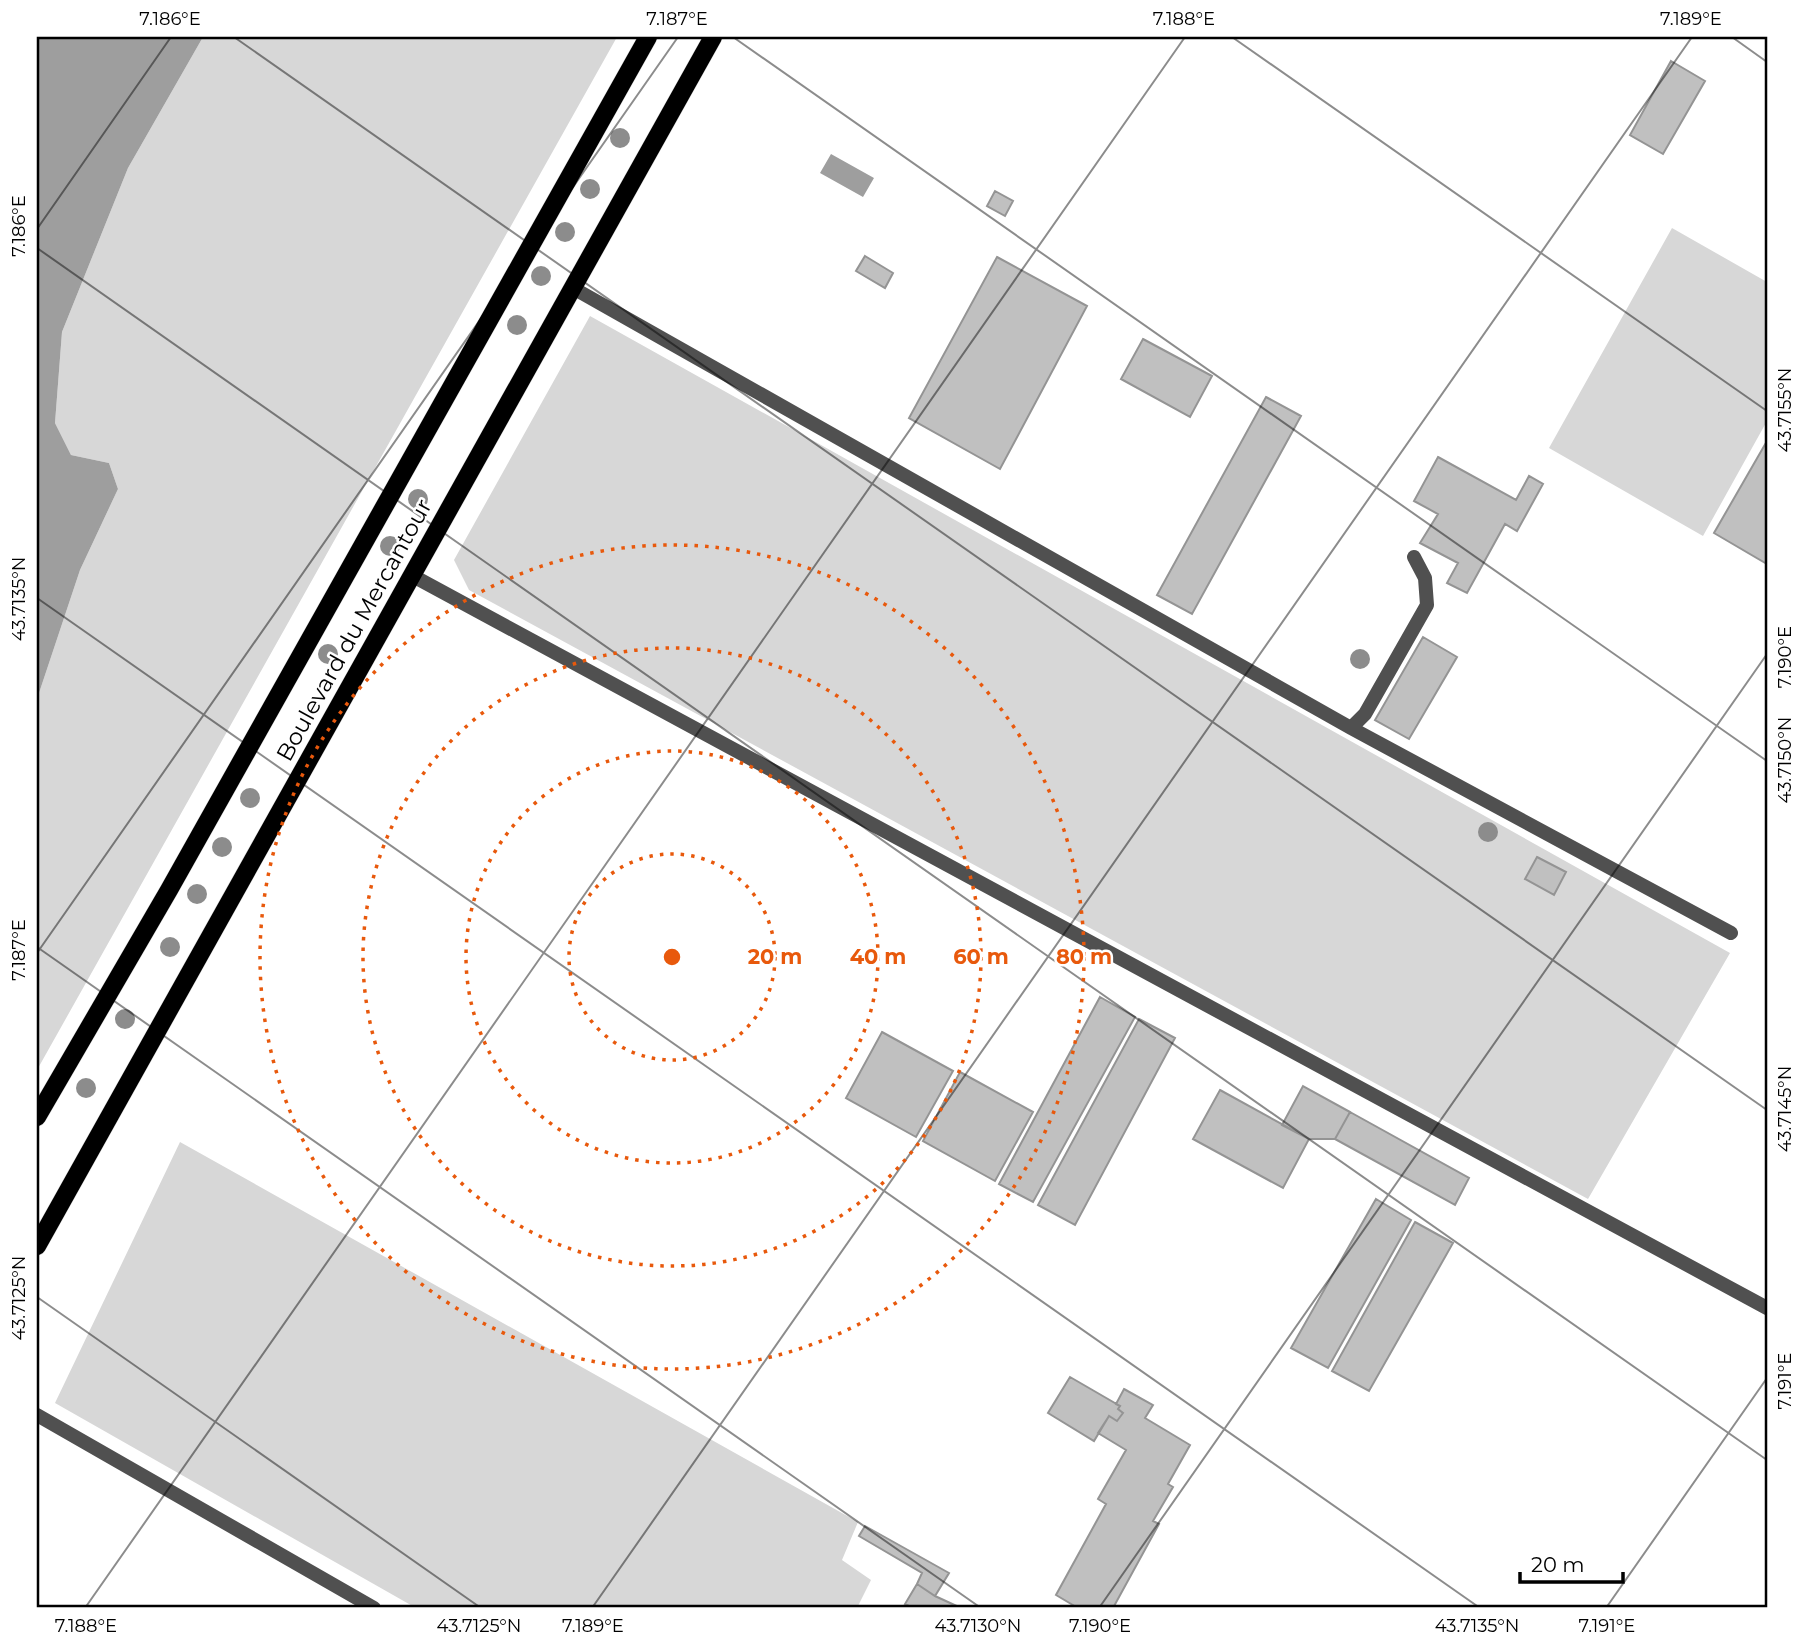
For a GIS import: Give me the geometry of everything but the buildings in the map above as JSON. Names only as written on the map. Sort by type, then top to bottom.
[{"type":"main road","name":"Boulevard du Mercantour","points":[[37,1117],[183,866],[648,37]]},
{"type":"main road","name":"Boulevard du Mercantour","points":[[37,1246],[713,37]]},
{"type":"street","points":[[573,288],[1351,728],[1731,933]]},
{"type":"street","points":[[1351,728],[1366,714],[1427,606],[1425,578],[1414,558]]},
{"type":"street","points":[[413,576],[1767,1308]]},
{"type":"street","points":[[37,1415],[374,1608]]},
{"type":"shaded area","points":[[37,37],[203,37],[128,168],[62,332],[55,423],[71,455],[109,463],[118,489],[80,570],[37,699]]},
{"type":"shaded area","points":[[203,37],[617,37],[37,1070],[37,699],[80,570],[118,489],[109,463],[71,455],[55,423],[62,332],[128,168]]},
{"type":"shaded area","points":[[831,154],[874,178],[863,197],[820,173]]},
{"type":"shaded area","points":[[1672,228],[1767,282],[1767,421],[1703,536],[1549,448]]},
{"type":"shaded area","points":[[590,316],[1730,953],[1588,1199],[469,590],[454,560]]},
{"type":"shaded area","points":[[180,1142],[858,1522],[842,1560],[871,1580],[857,1608],[416,1608],[55,1403]]}]
